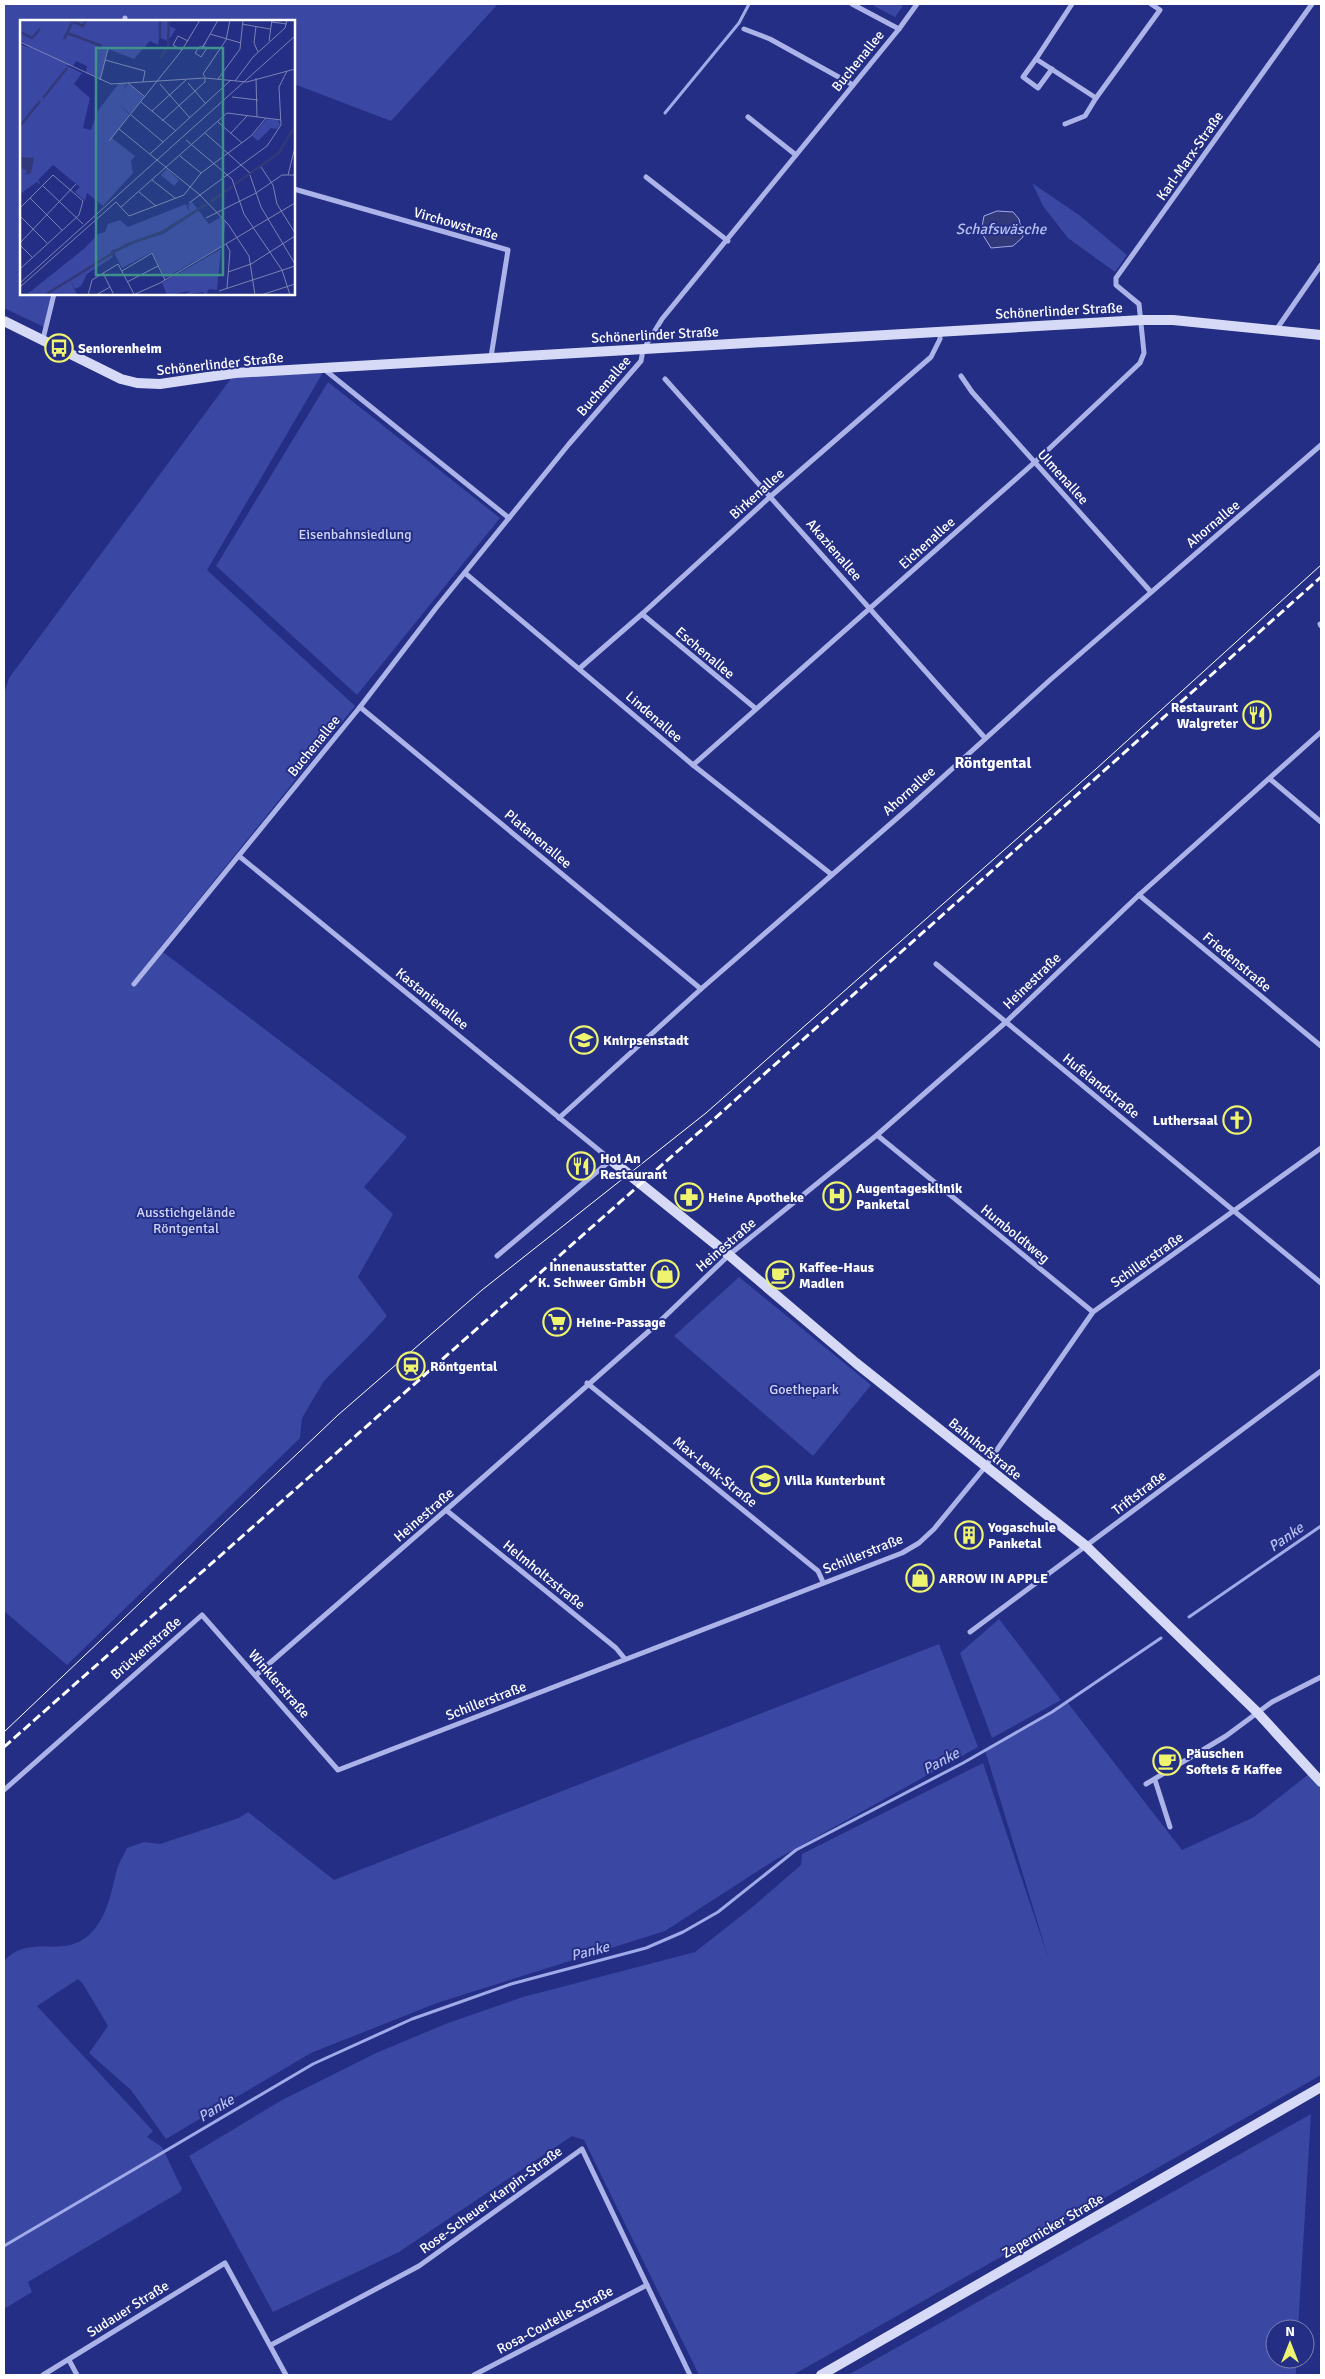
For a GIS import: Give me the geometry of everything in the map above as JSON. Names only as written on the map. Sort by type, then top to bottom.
[{"type":"street","points":[[852,4],[899,29]]},
{"type":"street","name":"Buchenallee","points":[[134,984],[360,707],[508,518],[602,404],[641,361],[643,350],[662,319],[728,241],[899,29],[917,4]]},
{"type":"street","points":[[1052,69],[1038,88],[1023,77],[1072,4]]},
{"type":"street","points":[[1065,124],[1084,116],[1160,10],[1151,4]]},
{"type":"street","name":"Karl-Marx-Straße","points":[[1142,320],[1139,304],[1116,285],[1116,278],[1312,4]]},
{"type":"street","points":[[744,29],[770,40],[853,85]]},
{"type":"street","points":[[1036,59],[1096,98]]},
{"type":"street","points":[[748,117],[796,155]]},
{"type":"street","points":[[646,177],[728,241]]},
{"type":"street","name":"Virchowstraße","points":[[295,189],[508,250],[491,358]]},
{"type":"street","points":[[1276,330],[1321,264]]},
{"type":"street","points":[[43,339],[54,295]]},
{"type":"street","name":"Schönerlinder Straße","points":[[4,321],[121,379],[149,385],[236,373],[1142,320],[1173,320],[1321,335]]},
{"type":"street","name":"Eichenallee","points":[[693,765],[1034,462],[1140,363],[1144,353],[1142,320]]},
{"type":"street","name":"Birkenallee","points":[[580,668],[771,496],[931,358],[940,339],[940,332]]},
{"type":"street","points":[[325,369],[508,518]]},
{"type":"street","name":"Ulmenallee","points":[[961,376],[1034,462],[1151,592]]},
{"type":"street","name":"Akazienallee","points":[[665,379],[985,738]]},
{"type":"street","name":"Ahornallee","points":[[559,1118],[831,874],[1321,444]]},
{"type":"street","name":"Lindenallee","points":[[464,573],[580,668],[693,765],[831,874]]},
{"type":"street","name":"Eschenallee","points":[[642,614],[755,708]]},
{"type":"street","name":"Platanenallee","points":[[360,707],[701,989]]},
{"type":"street","name":"Heinestraße","points":[[256,1674],[657,1324],[729,1255],[877,1135],[1006,1022],[1139,895],[1321,732]]},
{"type":"street","points":[[1270,779],[1321,822]]},
{"type":"street","name":"Kastanienallee","points":[[239,856],[611,1160]]},
{"type":"street","name":"Friedenstraße","points":[[1139,895],[1321,1046]]},
{"type":"street","name":"Hufelandstraße","points":[[936,964],[1321,1283]]},
{"type":"street","name":"Humboldtweg","points":[[877,1135],[1093,1312]]},
{"type":"street","name":"Schillerstraße","points":[[338,1770],[902,1553],[919,1543],[934,1530],[986,1467],[1093,1312],[1321,1148]]},
{"type":"street","points":[[497,1256],[611,1160]]},
{"type":"street","name":"Bahnhofstraße","points":[[611,1160],[729,1255],[856,1363],[1086,1546],[1257,1712],[1321,1782]]},
{"type":"street","name":"Triftstraße","points":[[970,1632],[1321,1371]]},
{"type":"street","name":"Max-Lenk-Straße","points":[[587,1384],[818,1571],[823,1582]]},
{"type":"street","name":"Helmholtzstraße","points":[[446,1510],[616,1648],[626,1659]]},
{"type":"street","name":"Winklerstraße","points":[[202,1615],[256,1674],[338,1770]]},
{"type":"street","name":"Brückenstraße","points":[[4,1790],[202,1615]]},
{"type":"street","points":[[1146,1784],[1226,1736],[1272,1702],[1321,1677]]},
{"type":"street","points":[[1155,1780],[1170,1827]]},
{"type":"street","name":"Zepernicker Straße","points":[[821,2375],[1321,2087]]},
{"type":"street","name":"Rose-Scheuer-Karpin-Straße","points":[[270,2345],[419,2266],[582,2148],[690,2375]]},
{"type":"street","name":"Sudauer Straße","points":[[43,2375],[149,2308],[225,2263],[270,2345]]},
{"type":"street","name":"Rosa-Coutelle-Straße","points":[[474,2375],[647,2285]]},
{"type":"street","points":[[270,2345],[286,2375]]},
{"type":"street","points":[[69,2360],[77,2375]]},
{"type":"green space","points":[[4,4],[498,4],[391,121],[295,84],[295,20],[130,20],[125,18],[124,20],[20,20],[20,295],[54,295],[46,328],[4,308]]},
{"type":"green space","points":[[875,4],[898,4],[903,6],[895,17],[874,6]]},
{"type":"green space","points":[[1032,183],[1079,215],[1127,255],[1115,272],[1068,238],[1043,206]]},
{"type":"green space","name":"Ausstichgelände Röntgental","points":[[325,369],[207,570],[355,706],[159,949],[407,1137],[364,1187],[393,1214],[358,1277],[387,1316],[324,1381],[302,1418],[300,1438],[67,1665],[4,1611],[4,694],[9,678],[235,373]]},
{"type":"green space","name":"Eisenbahnsiedlung","points":[[328,382],[500,518],[357,695],[216,566]]},
{"type":"green space","name":"Goethepark","points":[[739,1277],[871,1385],[813,1456],[674,1336]]},
{"type":"green space","points":[[999,1619],[1061,1700],[992,1738],[960,1653]]},
{"type":"green space","points":[[939,1644],[978,1747],[775,1860],[665,1931],[437,2003],[311,2053],[166,2139],[131,2090],[89,2053],[108,2026],[83,1984],[78,1979],[37,2006],[153,2131],[147,2137],[162,2147],[182,2189],[180,2192],[28,2282],[32,2292],[4,2309],[4,1961],[15,1952],[27,1948],[62,1946],[73,1944],[85,1938],[96,1927],[104,1913],[110,1899],[118,1866],[127,1848],[144,1842],[160,1844],[239,1818],[248,1812],[334,1880]]},
{"type":"green space","points":[[1067,1702],[1182,1850],[1254,1817],[1309,1774],[1321,1787],[1321,2075],[793,2375],[699,2375],[584,2140],[572,2136],[399,2252],[273,2312],[189,2156],[282,2100],[376,2053],[448,2023],[523,1997],[695,1952],[750,1909],[801,1865],[802,1854],[983,1763],[1049,1960],[985,1750]]},
{"type":"green space","points":[[1311,2114],[1299,2319],[1265,2319],[1265,2369],[1296,2369],[1296,2375],[848,2375]]},
{"type":"water","name":"Schafswäsche","points":[[997,211],[1013,212],[1019,219],[1023,237],[1013,246],[991,248],[981,232],[984,216]]},
{"type":"waterway","points":[[665,113],[739,23],[749,4]]},
{"type":"waterway","name":"Panke","points":[[1189,1617],[1321,1526]]},
{"type":"waterway","name":"Panke","points":[[4,2246],[313,2064],[412,2019],[511,1984],[646,1948],[683,1932],[718,1912],[796,1850],[963,1763],[1052,1712],[1161,1638]]},
{"type":"tram line","points":[[4,1732],[338,1415],[482,1290],[706,1113],[1096,769],[1321,565]]},
{"type":"railway","points":[[4,1747],[714,1119],[1321,577]]},
{"type":"place","name":"Seniorenheim","points":[[59,348]]},
{"type":"place","name":"Restaurant Walgreter","points":[[1257,715]]},
{"type":"place","name":"Knirpsenstadt","points":[[584,1040]]},
{"type":"place","name":"Luthersaal","points":[[1237,1120]]},
{"type":"place","name":"Hoi An Restaurant","points":[[581,1166]]},
{"type":"place","name":"Augentagesklinik Panketal","points":[[837,1196]]},
{"type":"place","name":"Heine Apotheke","points":[[689,1197]]},
{"type":"place","name":"Innenausstatter K. Schweer GmbH","points":[[665,1274]]},
{"type":"place","name":"Kaffee-Haus Madlen","points":[[780,1275]]},
{"type":"place","name":"Heine-Passage","points":[[557,1322]]},
{"type":"place","name":"Röntgental","points":[[411,1366]]},
{"type":"place","name":"Villa Kunterbunt","points":[[765,1480]]},
{"type":"place","name":"Yogaschule Panketal","points":[[969,1535]]},
{"type":"place","name":"ARROW IN APPLE","points":[[920,1578]]},
{"type":"place","name":"Päuschen Softeis & Kaffee","points":[[1167,1761]]},
{"type":"district","name":"Röntgental","points":[[993,763]]}]
